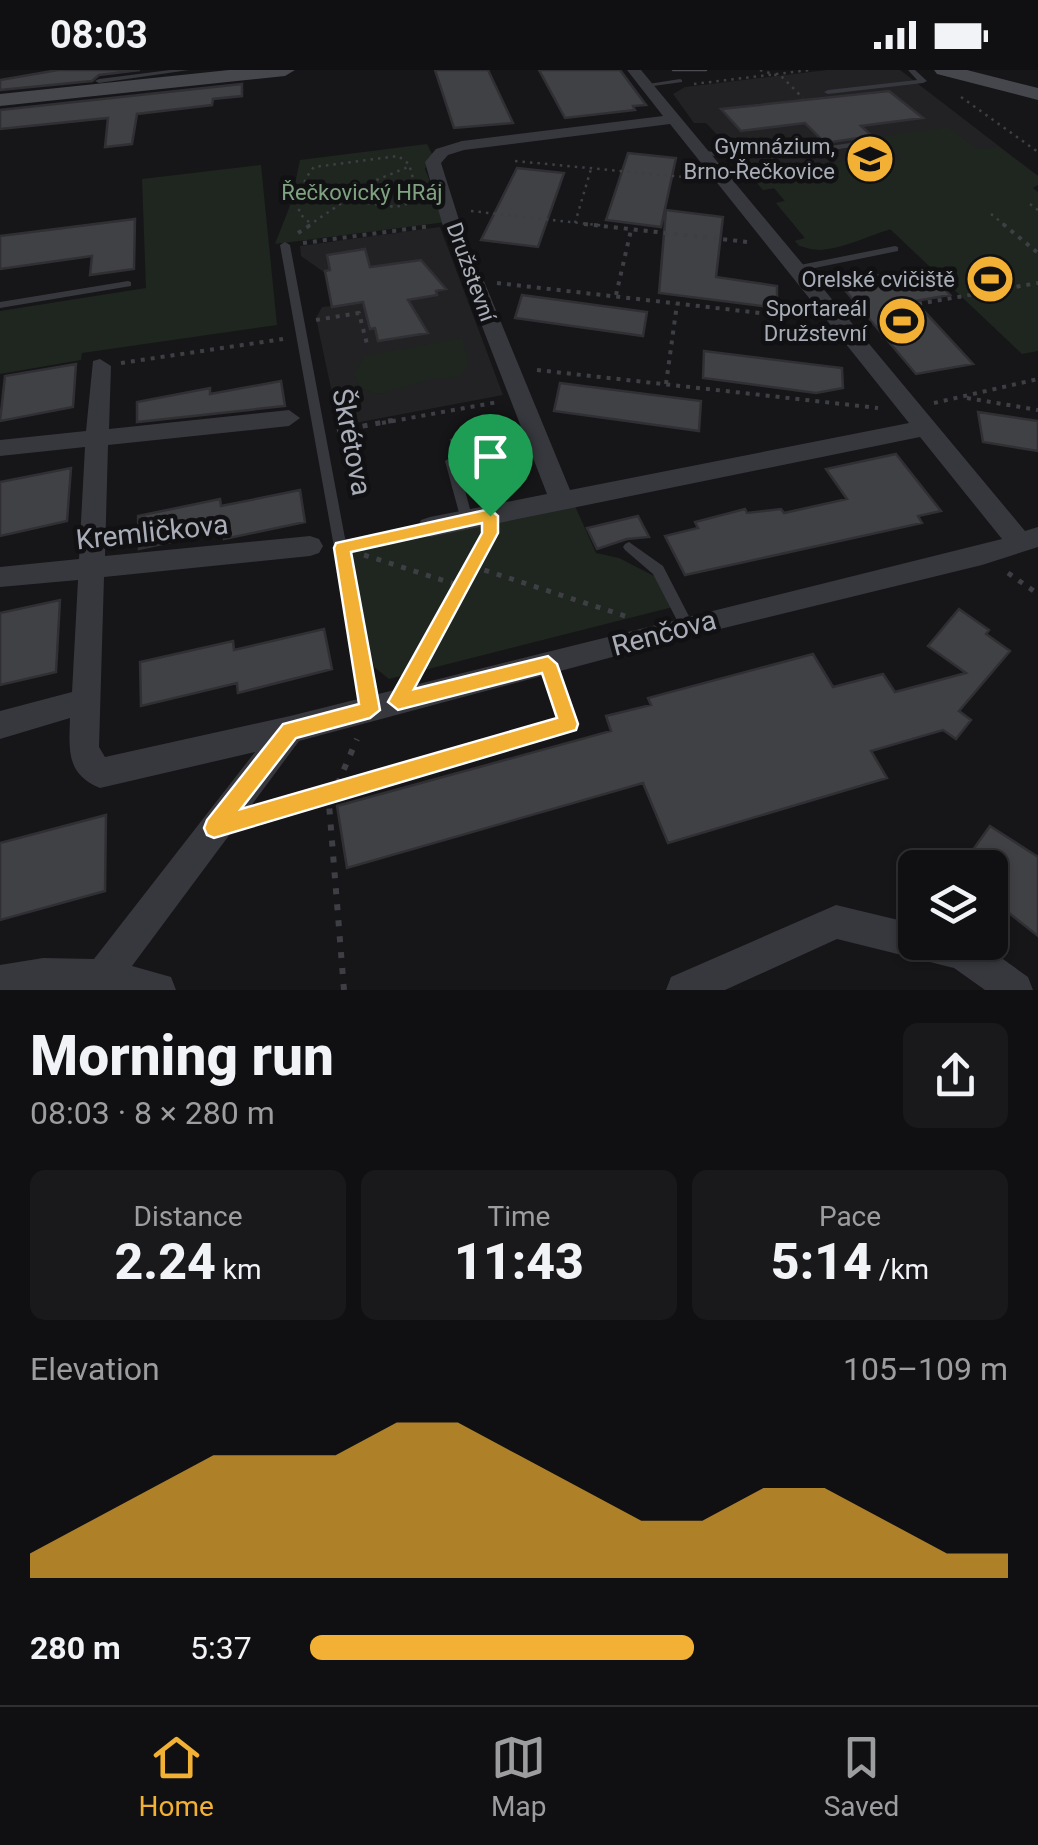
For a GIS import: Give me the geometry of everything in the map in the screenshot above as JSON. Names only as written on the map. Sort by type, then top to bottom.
[{"type":"street","points":[[0,100],[285,70]]},
{"type":"street","points":[[944,70],[1038,94]]},
{"type":"street","points":[[640,78],[908,408],[1028,539]]},
{"type":"street","name":"Družstevní","points":[[562,501],[456,237],[433,162],[442,152],[462,146],[674,119]]},
{"type":"street","name":"Renčova","points":[[100,366],[85,701],[86,760],[100,772],[114,772],[370,710],[678,628],[982,555],[1028,539]]},
{"type":"street","name":"Škrétova","points":[[0,448],[289,418]]},
{"type":"street","points":[[430,527],[925,428]]},
{"type":"street","name":"Kremličkova","points":[[0,577],[310,546]]},
{"type":"street","points":[[0,725],[85,701]]},
{"type":"street","points":[[97,983],[290,730]]},
{"type":"street","points":[[684,990],[836,922],[898,937]]},
{"type":"street","points":[[973,960],[1015,990]]},
{"type":"street","points":[[0,983],[50,972],[97,983],[158,990]]},
{"type":"lane","points":[[99,81],[186,70]]},
{"type":"lane","points":[[828,92],[923,81],[912,70]]},
{"type":"lane","points":[[640,78],[680,81]]},
{"type":"lane","points":[[701,153],[770,157],[870,142]]},
{"type":"lane","name":"Škrétova","points":[[286,245],[370,710]]},
{"type":"lane","points":[[795,269],[895,249]]},
{"type":"lane","points":[[0,306],[128,284]]},
{"type":"lane","points":[[451,462],[456,481],[478,518]]},
{"type":"lane","points":[[630,547],[658,570],[678,628]]},
{"type":"path","points":[[760,70],[778,72],[803,98]]},
{"type":"path","points":[[693,84],[810,70]]},
{"type":"path","points":[[953,90],[1038,152]]},
{"type":"path","points":[[309,222],[299,214],[301,183],[325,163],[390,155],[406,160],[416,186]]},
{"type":"path","points":[[501,159],[706,180]]},
{"type":"path","points":[[286,245],[309,222],[344,199],[392,171],[409,167]]},
{"type":"path","points":[[575,223],[591,169]]},
{"type":"path","points":[[300,194],[404,206],[418,202],[422,196]]},
{"type":"path","points":[[1030,204],[1038,210]]},
{"type":"path","points":[[481,212],[759,244]]},
{"type":"path","points":[[991,214],[1038,253]]},
{"type":"path","points":[[286,245],[436,225]]},
{"type":"path","points":[[616,296],[631,230]]},
{"type":"path","points":[[918,304],[1038,282]]},
{"type":"path","points":[[512,284],[820,319]]},
{"type":"path","points":[[666,384],[677,304]]},
{"type":"path","points":[[326,318],[359,313],[368,348]]},
{"type":"path","points":[[100,366],[280,340]]},
{"type":"path","points":[[547,370],[890,410],[1038,379]]},
{"type":"path","points":[[963,397],[1038,410]]},
{"type":"path","points":[[319,434],[500,402]]},
{"type":"path","points":[[456,481],[513,470]]},
{"type":"path","points":[[398,702],[490,533],[478,518]]},
{"type":"path","points":[[342,548],[423,532],[430,527]]},
{"type":"path","points":[[342,548],[461,586]]},
{"type":"path","points":[[472,566],[678,628]]},
{"type":"path","points":[[214,828],[569,724],[548,664]]},
{"type":"path","points":[[340,778],[329,804],[344,990]]},
{"type":"shaded area","name":"Gymnázium, Brno-Řečkovice","points":[[827,70],[900,70],[1038,176],[1038,185],[822,250],[799,246],[795,241],[805,238],[776,203],[785,201],[774,188],[763,190],[744,168],[727,161],[717,150],[723,149],[723,141],[706,123],[694,123],[673,94],[685,87]]},
{"type":"shaded area","points":[[440,227],[503,395],[339,426],[316,318],[322,307],[332,306],[325,273],[301,256],[300,246]]},
{"type":"green space","points":[[948,127],[977,149],[999,147],[1038,176],[1038,185],[1033,188],[1038,192],[1038,351],[1022,354],[890,229],[828,249],[804,247],[795,241],[805,238],[776,203],[785,201],[774,188],[763,190],[749,174],[874,157],[902,160],[879,137]]},
{"type":"green space","name":"Řečkovický HRáj","points":[[427,144],[432,154],[425,169],[446,222],[275,244],[291,203],[300,160]]},
{"type":"green space","points":[[261,165],[277,325],[82,353],[81,360],[0,374],[0,311],[146,288],[142,179]]},
{"type":"green space","points":[[463,338],[468,366],[461,376],[428,380],[379,394],[361,389],[354,374],[364,356]]},
{"type":"green space","points":[[575,506],[596,553],[619,558],[658,578],[673,607],[389,679],[374,667],[350,551]]},
{"type":"building","points":[[58,70],[140,70],[99,75],[92,81],[0,90],[0,80]]},
{"type":"building","points":[[435,70],[488,70],[513,123],[454,128]]},
{"type":"building","points":[[539,70],[620,70],[646,105],[633,106],[635,110],[565,118]]},
{"type":"building","points":[[242,84],[242,96],[213,99],[212,105],[137,114],[132,144],[105,147],[108,118],[0,129],[0,110]]},
{"type":"building","points":[[889,91],[923,118],[861,126],[872,136],[825,143],[805,123],[741,131],[721,109]]},
{"type":"building","points":[[628,153],[676,158],[661,227],[606,220]]},
{"type":"building","points":[[517,168],[564,173],[538,247],[481,240]]},
{"type":"building","points":[[666,210],[723,217],[716,277],[777,286],[777,308],[659,293]]},
{"type":"building","points":[[135,219],[134,269],[90,275],[92,256],[0,269],[0,236]]},
{"type":"building","points":[[365,249],[370,267],[421,260],[446,289],[436,291],[437,295],[408,300],[428,333],[378,341],[375,328],[370,329],[363,302],[332,307],[325,271],[330,270],[327,255]]},
{"type":"building","name":"Sportareál Družstevní","points":[[924,268],[950,295],[915,301],[973,364],[916,374],[838,282]]},
{"type":"building","points":[[522,295],[647,312],[643,336],[515,318]]},
{"type":"building","points":[[704,351],[842,368],[843,388],[816,393],[703,378]]},
{"type":"building","points":[[76,364],[73,407],[0,421],[5,376]]},
{"type":"building","points":[[281,381],[285,406],[137,422],[137,402],[210,388],[210,394]]},
{"type":"building","points":[[560,383],[701,401],[699,431],[554,411]]},
{"type":"building","points":[[978,412],[1038,421],[1038,451],[983,442]]},
{"type":"building","points":[[500,430],[512,464],[464,474],[451,440]]},
{"type":"building","points":[[896,454],[941,511],[918,516],[922,523],[685,575],[665,536],[698,528],[695,522],[745,509],[747,513],[781,509],[784,513],[847,499],[826,469]]},
{"type":"building","points":[[71,468],[67,521],[0,536],[0,482]]},
{"type":"building","points":[[300,490],[305,522],[224,539],[223,531],[139,549],[138,516],[220,499],[221,506]]},
{"type":"building","points":[[638,516],[649,537],[597,549],[587,528]]},
{"type":"building","points":[[60,600],[56,672],[0,685],[0,613]]},
{"type":"building","points":[[959,609],[1010,651],[959,711],[971,720],[956,739],[943,730],[871,751],[887,778],[668,843],[643,783],[347,868],[337,806],[611,731],[606,716],[651,705],[648,698],[813,654],[833,687],[883,674],[895,692],[966,673],[928,646]]},
{"type":"building","points":[[324,629],[332,669],[238,693],[237,683],[141,706],[140,662],[233,641],[234,650]]},
{"type":"building","points":[[106,815],[105,891],[0,920],[0,843]]},
{"type":"building","points":[[990,826],[1038,857],[1038,936],[1008,912],[1008,850],[973,850]]},
{"type":"tram line","points":[[673,70],[706,70]]},
{"type":"place","name":"Gymnázium, Brno-Řečkovice","points":[[870,159]]},
{"type":"place","name":"Orelské cvičiště","points":[[990,279]]},
{"type":"place","name":"Sportareál Družstevní","points":[[902,321]]},
{"type":"route","points":[[490,516],[490,533],[398,702],[548,664],[569,724],[214,828],[290,730],[370,710],[342,548],[490,516]]}]
